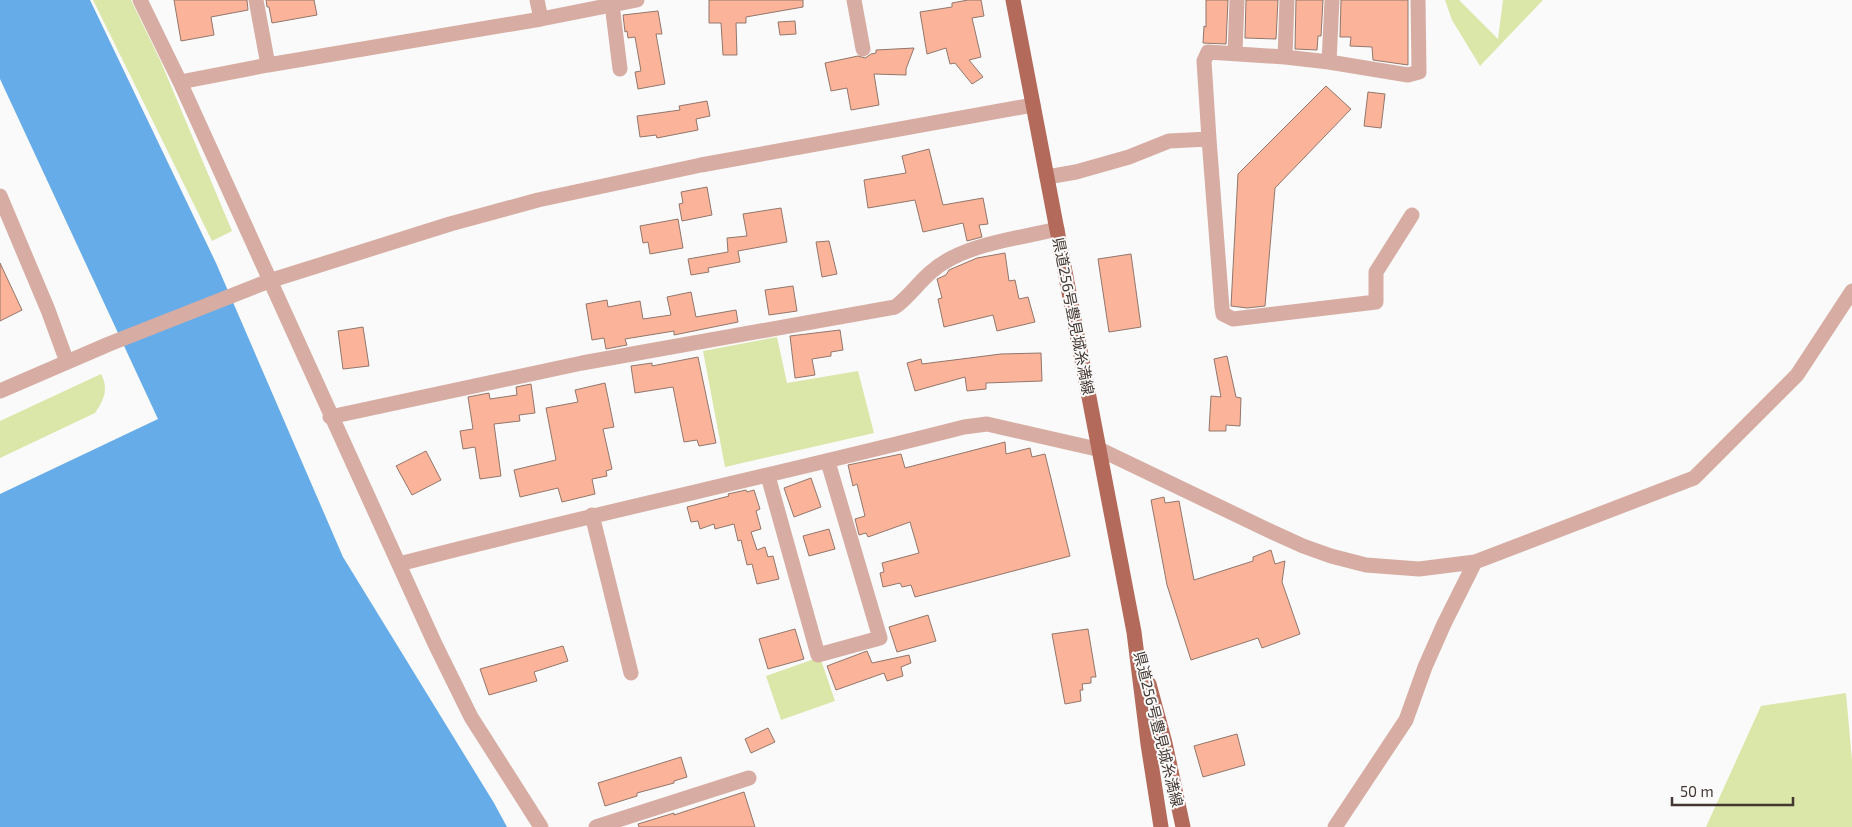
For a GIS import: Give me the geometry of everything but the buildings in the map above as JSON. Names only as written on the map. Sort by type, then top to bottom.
[{"type":"main road","name":"県道256号豊見城糸満線","points":[[1013,0],[1101,450],[1134,632],[1161,827]]},
{"type":"main road","name":"県道256号豊見城糸満線","points":[[1134,632],[1184,827]]},
{"type":"street","points":[[140,0],[180,82],[434,644],[470,717],[541,827]]},
{"type":"street","points":[[256,0],[268,65]]},
{"type":"street","points":[[537,0],[541,19]]},
{"type":"street","points":[[854,0],[863,49]]},
{"type":"street","points":[[1235,53],[1237,0]]},
{"type":"street","points":[[1285,57],[1287,0]]},
{"type":"street","points":[[1329,62],[1332,0]]},
{"type":"street","points":[[1412,215],[1376,272],[1376,302],[1233,320],[1223,314],[1204,61],[1208,52],[1329,62],[1408,75],[1419,72],[1418,0]]},
{"type":"street","points":[[180,82],[268,65],[541,19],[625,2],[620,69]]},
{"type":"street","points":[[0,391],[109,344],[269,281],[450,224],[538,200],[701,165],[1033,105]]},
{"type":"street","points":[[1047,177],[1076,172],[1129,157],[1169,142],[1209,139]]},
{"type":"street","points":[[0,196],[48,310],[67,362]]},
{"type":"street","points":[[330,417],[582,363],[896,307],[931,271],[949,259],[970,249],[1057,229]]},
{"type":"street","points":[[399,564],[592,515],[828,462],[964,427],[987,424],[1101,450],[1270,531],[1331,556],[1366,565],[1419,569],[1475,562],[1694,478],[1797,375],[1852,291]]},
{"type":"street","points":[[768,476],[818,655],[880,638],[828,462]]},
{"type":"street","points":[[592,515],[632,673]]},
{"type":"street","points":[[1335,827],[1406,720],[1425,667],[1475,562]]},
{"type":"street","points":[[596,827],[749,778]]},
{"type":"green space","points":[[93,0],[131,0],[161,62],[232,231],[212,241]]},
{"type":"green space","points":[[1445,0],[1459,0],[1498,39],[1503,0],[1543,0],[1480,66],[1452,20]]},
{"type":"green space","points":[[777,337],[787,383],[858,371],[874,433],[725,467],[703,351]]},
{"type":"green space","points":[[101,374],[105,390],[101,404],[95,413],[0,458],[0,421]]},
{"type":"green space","points":[[820,657],[835,701],[781,720],[766,676]]},
{"type":"green space","points":[[1846,693],[1852,761],[1852,827],[1706,827],[1761,706]]},
{"type":"water","points":[[0,0],[90,0],[216,263],[343,557],[507,827],[0,827],[0,494],[158,419],[0,79]]}]
